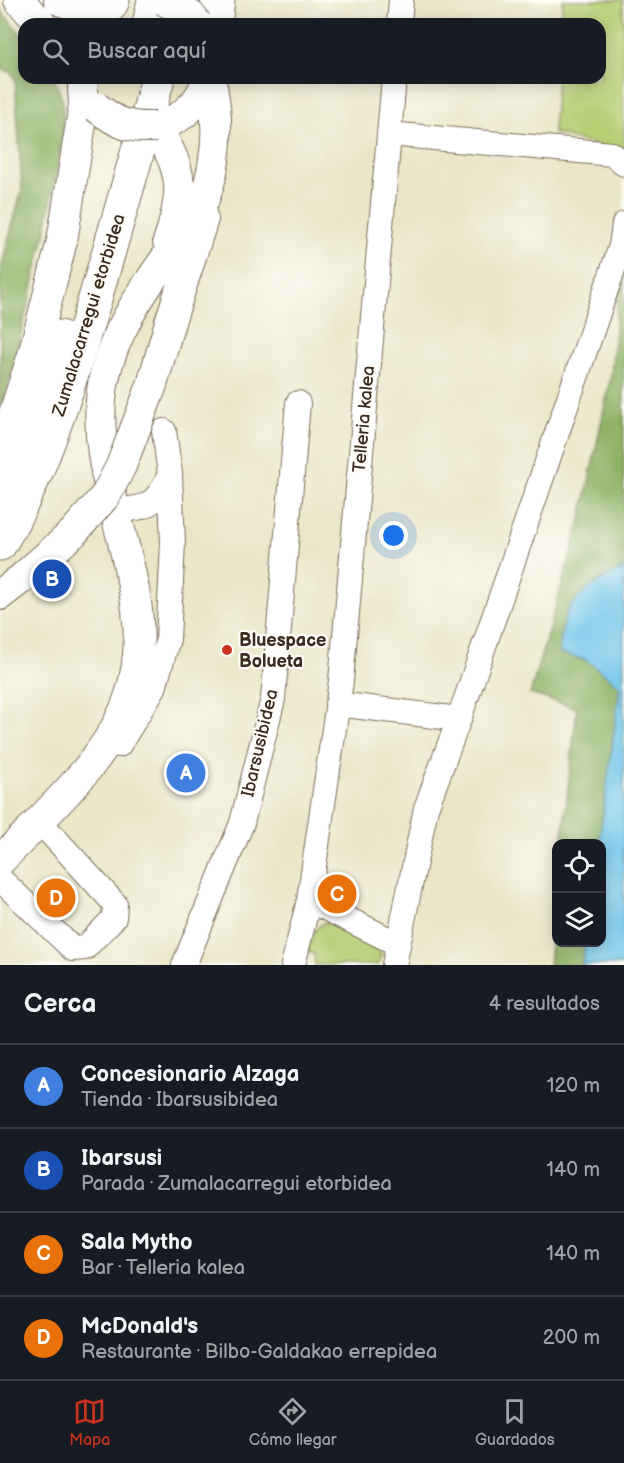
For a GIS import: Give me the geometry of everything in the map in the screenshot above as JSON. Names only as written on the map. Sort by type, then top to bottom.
[{"type":"highway","points":[[150,18],[154,0]]},
{"type":"highway","points":[[174,18],[178,0]]},
{"type":"highway","points":[[216,18],[218,0]]},
{"type":"highway","name":"Zumalacarregui etorbidea","points":[[0,499],[49,374],[100,208],[132,84]]},
{"type":"highway","name":"Zumalacarregui etorbidea","points":[[0,544],[25,498],[64,403],[136,162],[156,84]]},
{"type":"main road","points":[[19,0],[36,18]]},
{"type":"main road","points":[[59,0],[107,9]]},
{"type":"main road","points":[[164,0],[192,18]]},
{"type":"main road","points":[[84,86],[116,122],[138,128],[156,127],[177,119],[191,109],[207,84]]},
{"type":"main road","points":[[0,595],[73,533],[106,495],[122,466],[152,386],[170,322],[199,237],[213,175],[216,145],[214,96],[211,84]]},
{"type":"main road","points":[[0,456],[33,356],[62,241],[84,105],[84,86]]},
{"type":"main road","points":[[156,127],[175,163],[181,183],[178,214],[160,267]]},
{"type":"main road","points":[[0,861],[35,828],[69,790],[103,747],[130,698],[137,671],[139,616],[125,510],[103,458],[101,403],[104,378],[124,324],[196,215],[213,175]]},
{"type":"street","points":[[400,18],[401,0]]},
{"type":"street","name":"Telleria kalea","points":[[293,965],[309,900],[337,704],[393,84]]},
{"type":"street","points":[[389,134],[612,154],[624,164]]},
{"type":"street","points":[[309,900],[396,954],[426,808],[459,719],[621,246],[624,224]]},
{"type":"street","name":"Ibarsusibidea","points":[[184,965],[242,823],[273,699],[298,403]]},
{"type":"street","points":[[0,879],[72,949],[85,948],[114,918],[115,904],[35,828],[61,814],[93,785],[154,688],[168,639],[173,543],[170,474],[164,431]]},
{"type":"street","points":[[125,510],[151,504],[164,488],[170,474]]},
{"type":"street","points":[[125,510],[147,516],[173,543]]},
{"type":"street","points":[[337,704],[459,719]]},
{"type":"green space","points":[[563,0],[623,0],[624,153],[553,133],[557,84],[606,84],[606,18],[562,18]]},
{"type":"green space","points":[[0,9],[18,31],[18,84],[56,84],[63,100],[63,136],[45,235],[0,419],[0,272],[22,189],[15,79],[11,72],[0,69]]},
{"type":"green space","points":[[624,228],[624,568],[600,581],[582,595],[560,653],[586,660],[620,685],[601,839],[562,839],[577,708],[530,694],[581,519],[611,376]]},
{"type":"green space","points":[[325,922],[378,948],[381,952],[379,965],[315,965],[314,954],[308,951],[310,942],[313,934]]},
{"type":"green space","points":[[552,935],[552,947],[588,947],[586,965],[549,965]]},
{"type":"water","points":[[624,568],[624,965],[582,965],[584,947],[606,947],[606,839],[600,839],[620,686],[586,660],[559,653],[564,620],[568,611],[579,597]]},
{"type":"place","name":"Ibarsusi","points":[[52,579]]},
{"type":"place","name":"Bluespace Bolueta","points":[[227,650]]},
{"type":"place","name":"Concesionario Alzaga","points":[[186,773]]},
{"type":"place","name":"Sala Mytho","points":[[337,894]]},
{"type":"place","name":"McDonald's","points":[[56,898]]}]
